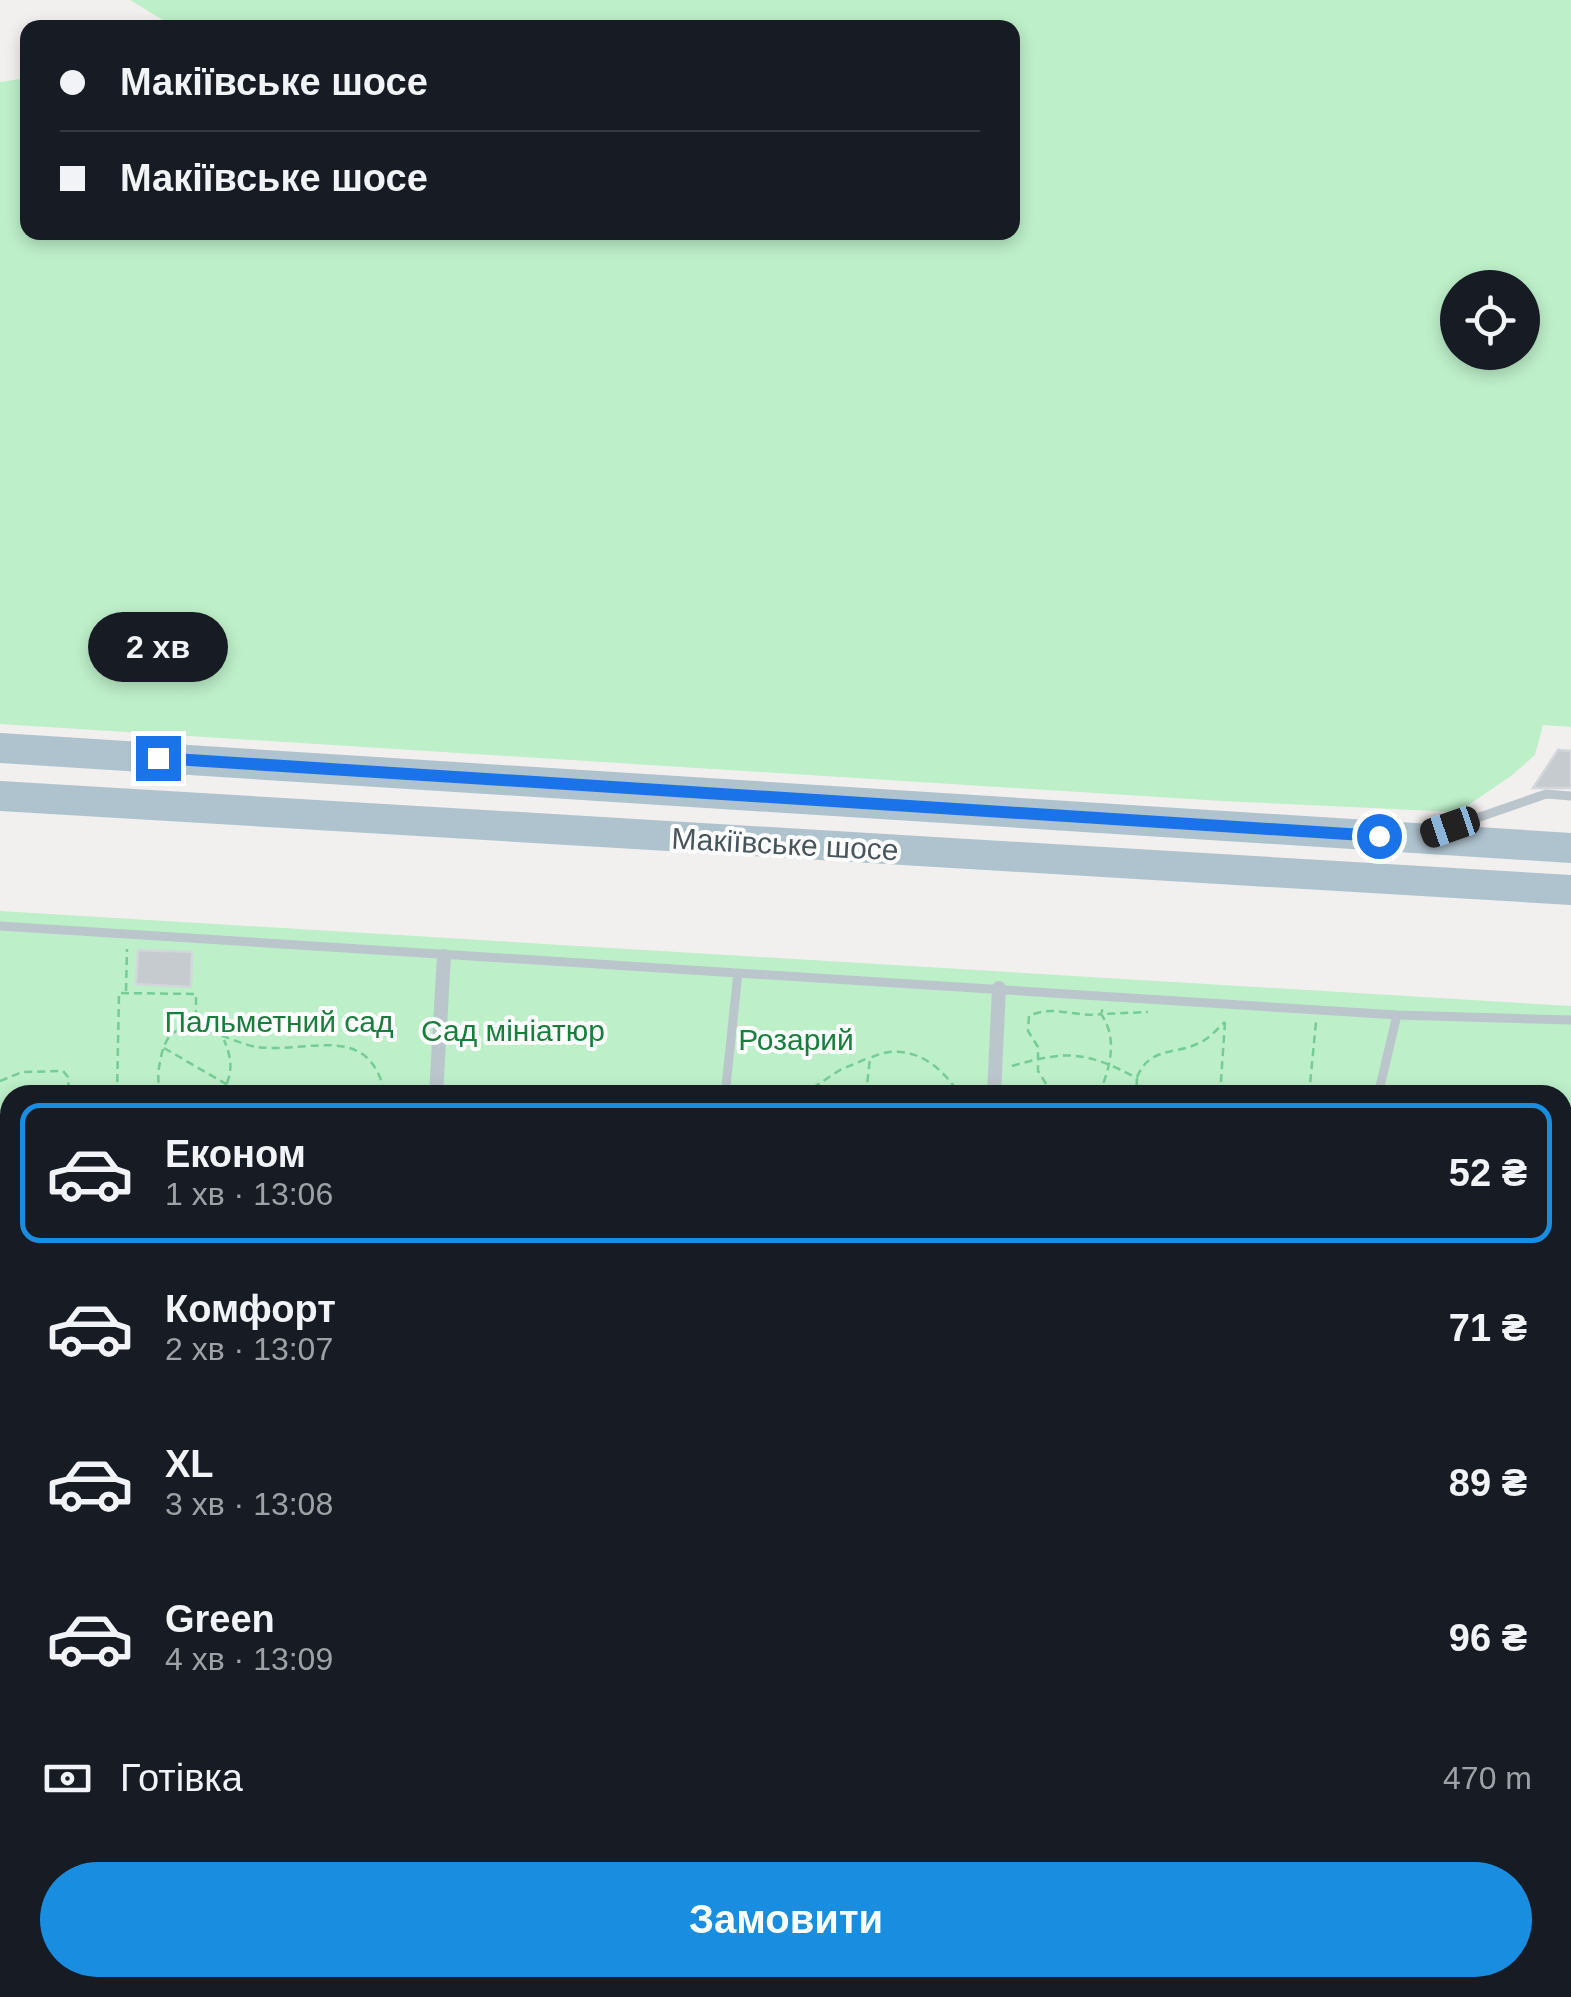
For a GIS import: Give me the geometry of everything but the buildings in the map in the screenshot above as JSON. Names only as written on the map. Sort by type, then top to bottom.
[{"type":"main road","name":"Макіївське шосе","points":[[0,748],[1571,848]]},
{"type":"main road","name":"Макіївське шосе","points":[[0,796],[1571,890]]},
{"type":"street","points":[[437,1085],[444,956]]},
{"type":"street","points":[[994,1085],[999,988]]},
{"type":"lane","points":[[1418,838],[1546,794],[1571,796]]},
{"type":"lane","points":[[0,926],[999,988],[1106,998],[1397,1015],[1571,1020]]},
{"type":"lane","points":[[726,1085],[738,972]]},
{"type":"lane","points":[[1380,1085],[1397,1015]]},
{"type":"path","points":[[126,993],[128,935]]},
{"type":"path","points":[[117,1085],[119,993],[196,994],[196,1027]]},
{"type":"path","points":[[1102,1085],[1111,1065],[1109,1034],[1101,1014],[1106,998]]},
{"type":"path","points":[[1047,1085],[1038,1071],[1038,1047],[1028,1032],[1029,1016],[1050,1009],[1079,1016],[1119,1012],[1144,1015],[1167,1000]]},
{"type":"path","points":[[1311,1085],[1318,1010]]},
{"type":"path","points":[[1136,1085],[1138,1072],[1152,1058],[1172,1048],[1196,1046],[1225,1022],[1221,1085]]},
{"type":"path","points":[[161,1085],[158,1073],[164,1042],[178,1030],[196,1027],[274,1048],[324,1043],[360,1051],[370,1059],[382,1085]]},
{"type":"path","points":[[223,1037],[230,1055],[227,1085]]},
{"type":"path","points":[[163,1048],[225,1085]]},
{"type":"path","points":[[817,1085],[840,1070],[898,1050],[924,1058],[954,1085]]},
{"type":"path","points":[[995,1073],[1064,1052],[1111,1065],[1136,1078],[1141,1085]]},
{"type":"path","points":[[867,1085],[870,1058]]},
{"type":"path","points":[[0,1081],[22,1072],[63,1070],[69,1085]]},
{"type":"green space","points":[[130,0],[1571,0],[1571,727],[1543,725],[1535,755],[1458,812],[1222,801],[0,724],[0,82],[20,79],[20,240],[1020,240],[1020,20],[163,20]]},
{"type":"green space","points":[[0,911],[1571,1006],[1571,1085],[0,1085]]},
{"type":"route","points":[[158,758],[1379,836]]},
{"type":"park label","name":"Пальметний сад","points":[[279,1021]]},
{"type":"park label","name":"Сад мініатюр","points":[[513,1030]]},
{"type":"park label","name":"Розарий","points":[[796,1039]]}]
